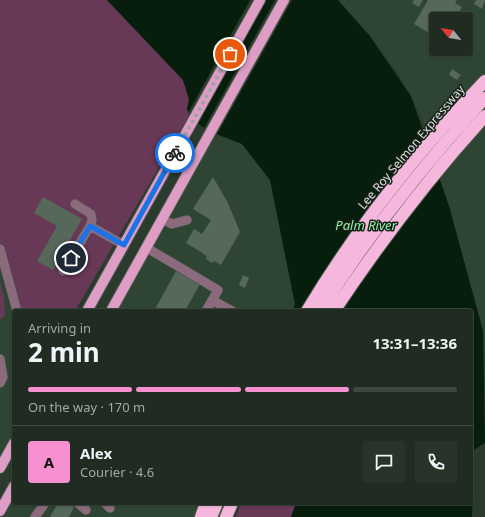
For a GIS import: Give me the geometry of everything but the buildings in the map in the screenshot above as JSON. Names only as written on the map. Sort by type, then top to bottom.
[{"type":"highway","name":"Lee Roy Selmon Expressway","points":[[308,309],[334,268],[374,211],[455,113],[485,81]]},
{"type":"highway","points":[[321,309],[397,201],[442,146],[485,98]]},
{"type":"highway","points":[[335,309],[370,258],[415,198],[485,116]]},
{"type":"highway","points":[[201,517],[205,505]]},
{"type":"highway","points":[[211,517],[217,505]]},
{"type":"highway","points":[[226,517],[231,505]]},
{"type":"main road","points":[[88,309],[260,0]]},
{"type":"main road","points":[[112,309],[284,0]]},
{"type":"main road","points":[[0,468],[12,447]]},
{"type":"main road","points":[[0,511],[12,490]]},
{"type":"street","points":[[63,271],[90,226],[92,220],[91,214],[76,204]]},
{"type":"street","points":[[162,219],[172,224],[187,220]]},
{"type":"street","points":[[90,226],[124,245]]},
{"type":"street","points":[[147,248],[218,290],[207,309]]},
{"type":"street","points":[[0,249],[16,309]]},
{"type":"street","points":[[212,300],[228,309]]},
{"type":"street","points":[[0,359],[3,377],[0,383]]},
{"type":"street","points":[[36,517],[44,505]]},
{"type":"street","points":[[80,505],[86,510]]},
{"type":"shaded area","points":[[0,0],[107,0],[183,80],[189,99],[187,109],[189,116],[76,309],[17,309],[0,248]]},
{"type":"shaded area","points":[[338,0],[485,0],[485,78],[427,138],[421,116],[398,74],[369,35]]},
{"type":"shaded area","points":[[485,121],[485,418],[483,331],[449,206],[438,175]]},
{"type":"shaded area","points":[[213,133],[242,144],[270,180],[295,304],[293,309],[113,309]]},
{"type":"shaded area","points":[[0,254],[14,309],[12,309],[12,439],[0,460]]},
{"type":"shaded area","points":[[0,281],[4,297],[5,315],[0,320]]},
{"type":"shaded area","points":[[12,489],[12,505],[204,505],[200,517],[0,517],[0,511]]},
{"type":"shaded area","points":[[240,505],[295,505],[291,517],[236,517]]},
{"type":"water","name":"Palm River","points":[[107,0],[338,0],[369,35],[411,96],[449,206],[483,331],[485,443],[474,450],[473,484],[473,309],[293,309],[295,304],[270,180],[242,144],[206,130],[193,119],[187,109],[189,99],[183,80]]},
{"type":"water","name":"Palm River","points":[[295,505],[472,505],[472,517],[291,517]]},
{"type":"pier","points":[[250,0],[266,0],[197,125],[188,113]]},
{"type":"pier","points":[[275,0],[292,0],[216,136],[205,132],[203,130]]},
{"type":"way so far","points":[[175,153],[230,54]]},
{"type":"route","points":[[71,258],[90,226],[124,245],[175,153]]}]
